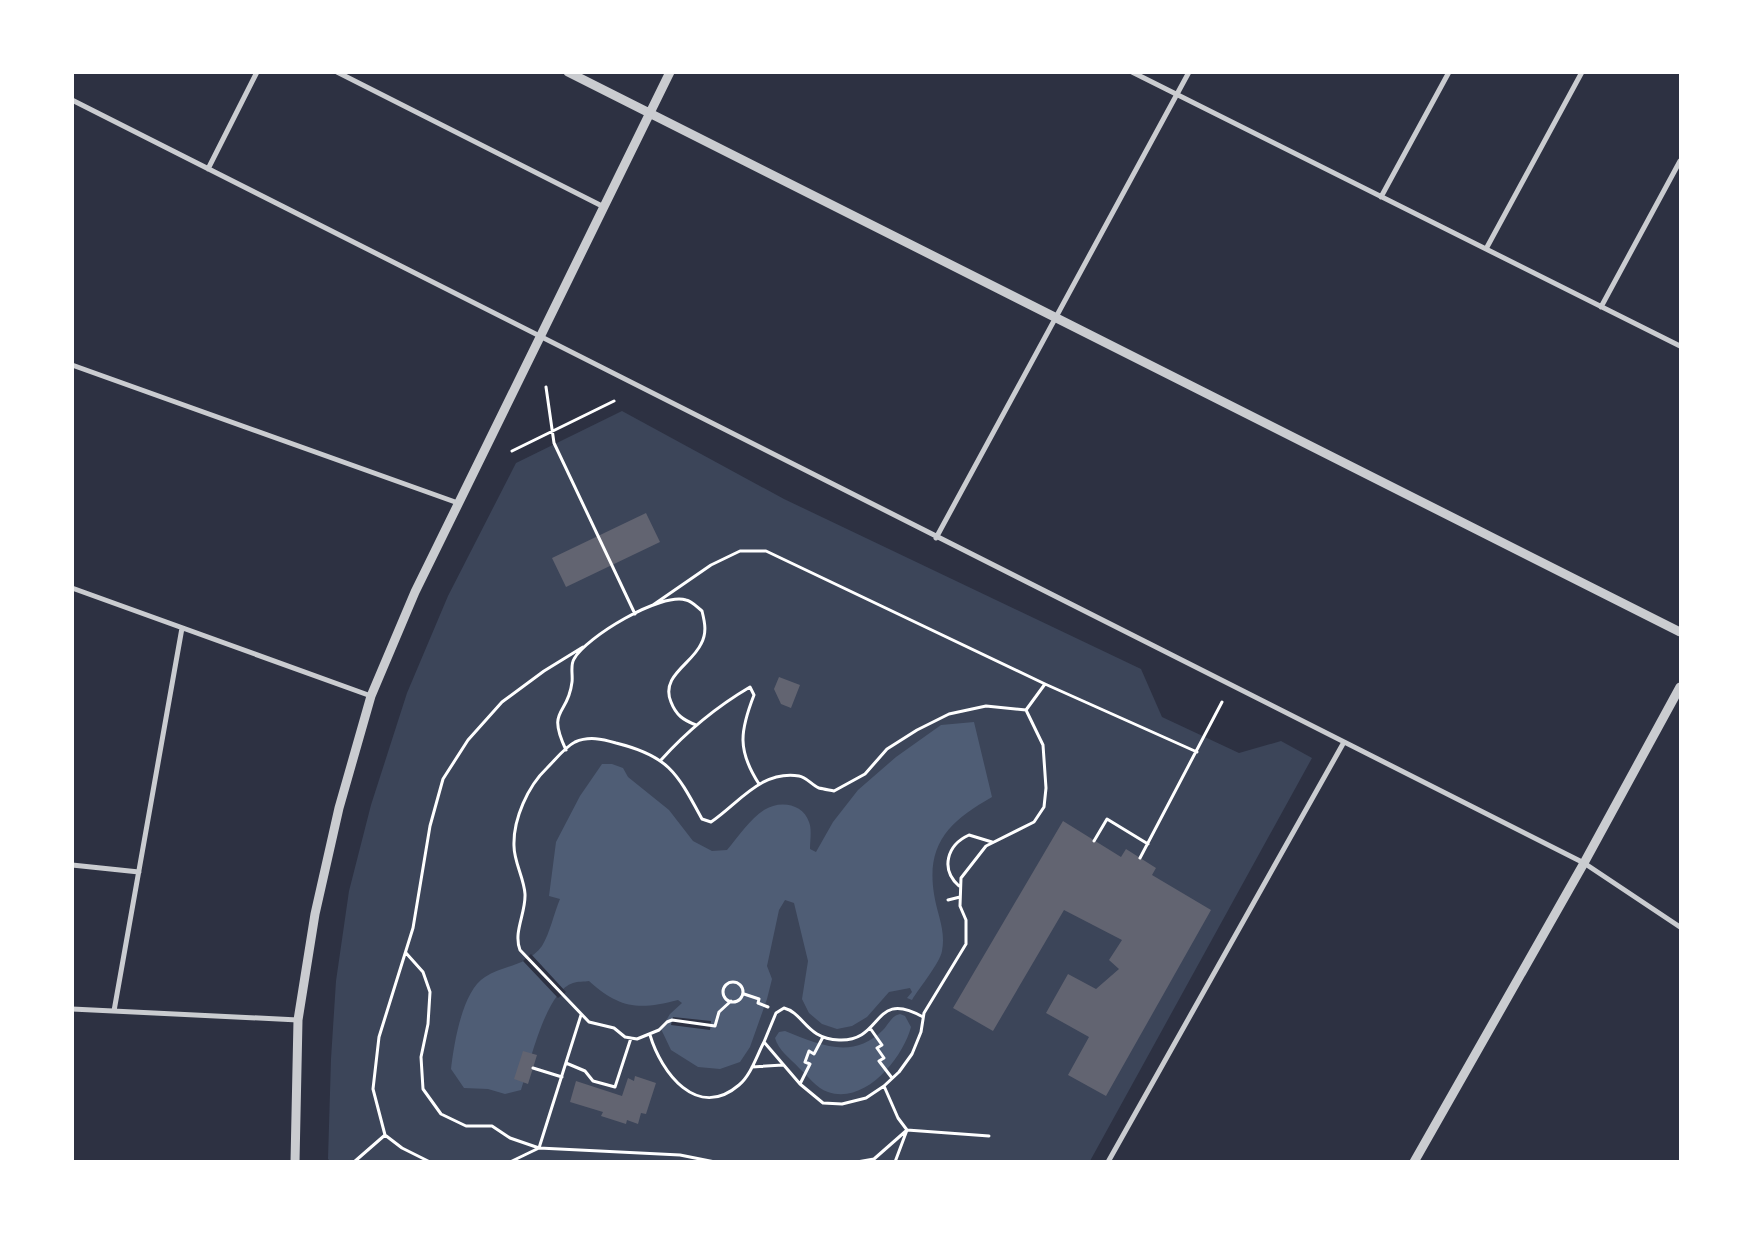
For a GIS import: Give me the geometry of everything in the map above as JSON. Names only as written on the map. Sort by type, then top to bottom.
[{"type":"street","points":[[208,169],[258,72]]},
{"type":"street","points":[[337,72],[604,207]]},
{"type":"street","points":[[568,72],[1056,316],[1680,632]]},
{"type":"street","points":[[295,1162],[298,1020],[319,895],[338,808],[371,696],[415,592],[670,72]]},
{"type":"street","points":[[1132,72],[1680,346]]},
{"type":"street","points":[[936,538],[1189,72]]},
{"type":"street","points":[[1381,197],[1449,72]]},
{"type":"street","points":[[1486,249],[1582,72]]},
{"type":"street","points":[[72,100],[541,336],[936,538],[1584,863],[1680,927]]},
{"type":"street","points":[[1602,307],[1680,161]]},
{"type":"street","points":[[72,365],[458,503]]},
{"type":"street","points":[[72,588],[371,696]]},
{"type":"street","points":[[114,1011],[182,628]]},
{"type":"street","points":[[1414,1162],[1584,863],[1680,687]]},
{"type":"street","points":[[1108,1162],[1344,742]]},
{"type":"street","points":[[72,865],[139,872]]},
{"type":"street","points":[[72,1009],[298,1020]]},
{"type":"path","points":[[546,387],[554,443],[635,614]]},
{"type":"path","points":[[512,451],[614,401]]},
{"type":"path","points":[[653,606],[710,565],[740,551],[766,551],[1045,684],[1196,752]]},
{"type":"path","points":[[430,1162],[402,1148],[385,1135],[373,1089],[378,1037],[413,928],[430,826],[444,779],[468,740],[502,702],[544,671],[603,632],[635,614],[669,600],[686,600],[702,611],[706,628],[701,646],[679,668],[671,682],[668,696],[674,709],[683,720],[696,725]]},
{"type":"path","points":[[566,750],[558,732],[557,715],[567,700],[572,683],[572,661],[583,647]]},
{"type":"path","points":[[1026,710],[1045,684]]},
{"type":"path","points":[[661,760],[720,704],[750,687],[754,695],[744,720],[742,740],[750,771],[759,784]]},
{"type":"path","points":[[1140,858],[1222,702]]},
{"type":"path","points":[[744,994],[740,1000],[732,1001],[719,1012],[715,1026],[672,1020],[650,1035],[637,1039],[625,1037],[614,1028],[590,1022],[582,1016],[520,950],[517,941],[525,896],[514,847],[525,799],[542,772],[574,742],[589,738],[605,740],[644,751],[661,760],[677,776],[702,819],[712,822],[745,793],[759,784],[779,777],[800,776],[818,788],[834,791],[865,774],[887,750],[916,730],[949,714],[986,706],[1026,710]]},
{"type":"path","points":[[764,1042],[800,1084],[823,1103],[842,1104],[866,1098],[884,1086],[912,1054],[921,1032],[923,1017],[966,944],[966,920],[960,906],[959,886],[961,878],[986,846],[1016,833],[1034,822],[1044,807],[1046,788],[1043,745],[1026,710]]},
{"type":"path","points":[[1094,840],[1107,819],[1148,844]]},
{"type":"path","points":[[959,886],[951,879],[948,870],[948,857],[953,848],[960,839],[969,835],[992,842]]},
{"type":"path","points":[[948,900],[960,897]]},
{"type":"path","points":[[405,952],[423,972],[430,992],[428,1024],[421,1057],[423,1089],[441,1114],[466,1126],[492,1126],[510,1138],[539,1148],[680,1155],[715,1162]]},
{"type":"path","points":[[732,1001],[723,989],[731,983],[740,985],[744,994],[759,999],[758,1003],[768,1007]]},
{"type":"path","points":[[650,1035],[656,1056],[683,1089],[696,1097],[711,1098],[727,1094],[740,1084],[764,1042],[776,1013],[784,1008],[792,1010],[809,1029],[822,1038],[842,1040],[854,1038],[871,1030],[892,1008],[900,1007],[923,1017]]},
{"type":"path","points":[[510,1162],[539,1148],[582,1016]]},
{"type":"path","points":[[871,1030],[882,1045],[877,1048],[884,1058],[879,1061],[892,1078]]},
{"type":"path","points":[[566,1063],[585,1071],[593,1081],[614,1087],[631,1038]]},
{"type":"path","points":[[800,1084],[810,1064],[805,1062],[809,1051],[814,1054],[822,1038]]},
{"type":"path","points":[[751,1067],[784,1065]]},
{"type":"path","points":[[533,1068],[562,1077]]},
{"type":"path","points":[[884,1086],[898,1118],[907,1130]]},
{"type":"path","points":[[895,1162],[907,1130]]},
{"type":"path","points":[[858,1162],[874,1159],[907,1130],[989,1136]]},
{"type":"path","points":[[354,1162],[385,1135]]},
{"type":"shaded area","points":[[622,411],[784,499],[1141,669],[1162,717],[1239,753],[1281,741],[1312,758],[1090,1161],[331,1162],[328,1159],[336,981],[349,891],[371,805],[407,693],[448,596],[516,463]]},
{"type":"shaded area","points":[[974,722],[992,797],[964,815],[953,825],[944,835],[938,847],[932,876],[943,936],[942,951],[933,969],[912,1000],[907,998],[912,992],[910,988],[889,992],[867,1017],[852,1026],[837,1029],[822,1024],[809,1013],[802,999],[808,961],[794,903],[785,900],[779,910],[767,966],[772,979],[767,999],[750,1047],[740,1062],[720,1069],[698,1067],[671,1050],[661,1029],[670,1014],[682,1003],[678,1000],[652,1005],[630,1005],[610,997],[589,981],[573,983],[563,989],[554,1000],[540,1030],[521,1090],[505,1094],[488,1089],[464,1088],[451,1069],[460,1019],[470,994],[485,977],[522,962],[536,953],[542,946],[560,899],[549,896],[556,842],[580,796],[602,764],[612,764],[623,768],[628,777],[669,810],[693,841],[712,851],[727,850],[759,814],[770,807],[783,804],[796,807],[806,816],[810,828],[810,849],[816,852],[833,822],[858,790],[896,757],[941,725]]},
{"type":"shaded area","points":[[900,1014],[905,1016],[911,1027],[900,1052],[880,1076],[855,1092],[842,1094],[828,1092],[820,1088],[785,1054],[775,1038],[779,1032],[785,1031],[823,1045],[848,1047],[860,1045],[872,1039],[883,1030],[892,1018]]},
{"type":"pier","points":[[531,954],[566,992],[558,998],[523,961]]},
{"type":"pier","points":[[673,1017],[711,1021],[710,1030],[671,1025]]},
{"type":"building","points":[[646,513],[660,542],[566,587],[552,558]]},
{"type":"building","points":[[779,677],[800,685],[791,708],[781,704],[774,689]]},
{"type":"building","points":[[1063,821],[1121,857],[1126,849],[1156,868],[1152,875],[1211,910],[1106,1096],[1068,1075],[1089,1037],[1046,1013],[1068,974],[1096,989],[1119,969],[1109,960],[1122,940],[1064,910],[993,1031],[953,1008]]},
{"type":"building","points":[[523,1051],[537,1055],[528,1084],[514,1079]]},
{"type":"building","points":[[635,1076],[656,1083],[646,1114],[641,1113],[638,1124],[627,1120],[626,1124],[601,1116],[603,1112],[570,1102],[576,1081],[622,1096],[628,1078],[634,1081]]}]
